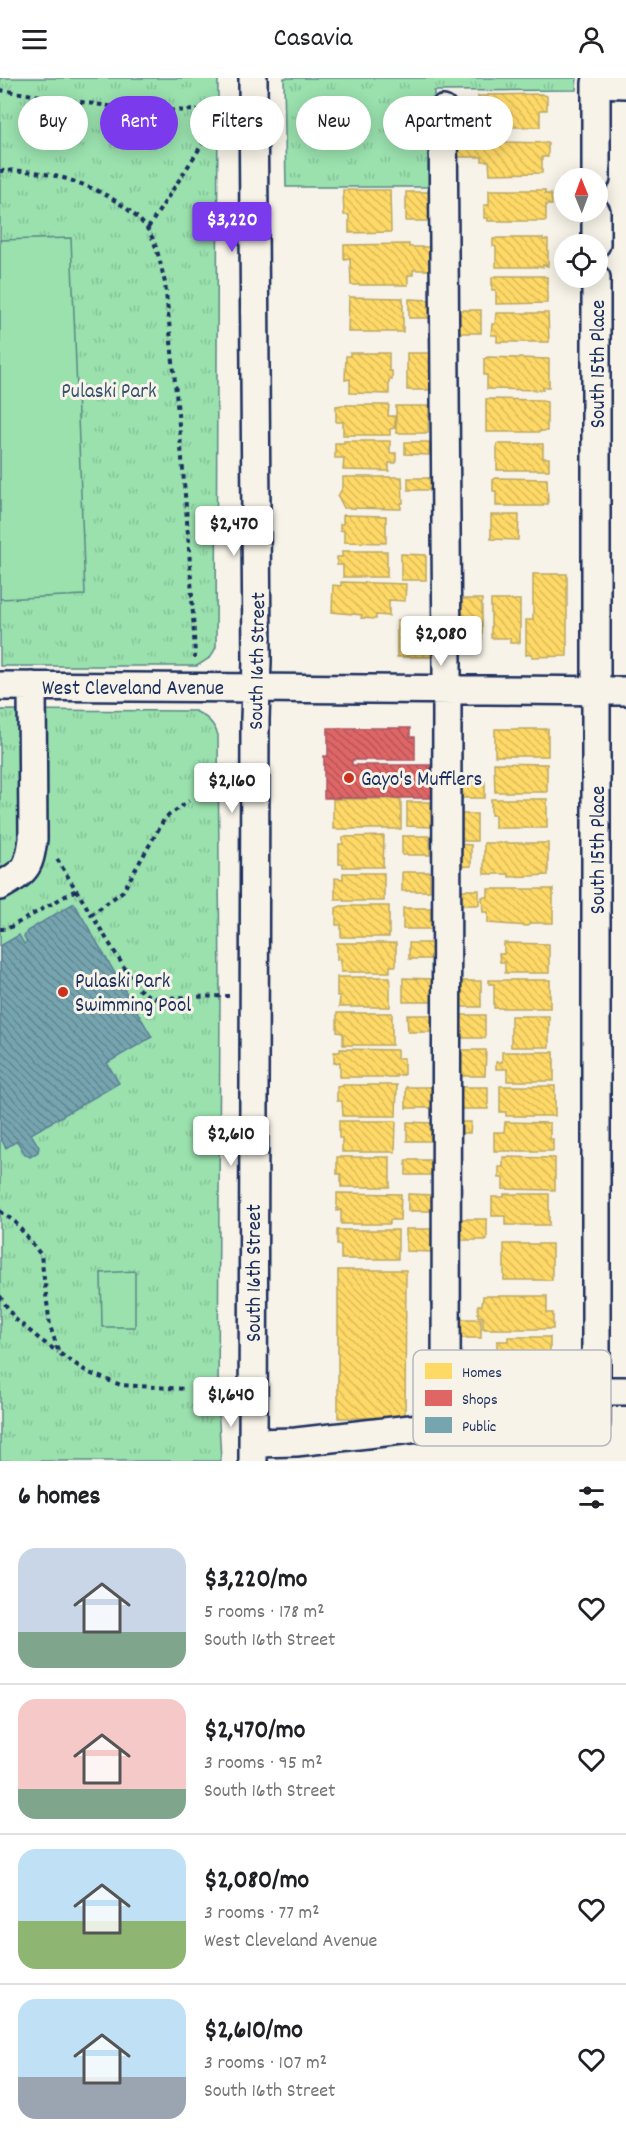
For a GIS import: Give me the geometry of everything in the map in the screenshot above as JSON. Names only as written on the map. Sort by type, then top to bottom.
[{"type":"street","name":"South 16th Street","points":[[253,78],[257,661],[253,1452]]},
{"type":"street","points":[[596,168],[596,84],[626,84]]},
{"type":"street","points":[[443,150],[446,1350]]},
{"type":"street","name":"South 15th Place","points":[[596,288],[598,691],[596,1350]]},
{"type":"street","name":"West Cleveland Avenue","points":[[0,686],[626,691]]},
{"type":"street","points":[[0,886],[22,873],[31,856],[33,839],[32,686]]},
{"type":"street","points":[[253,1452],[296,1442],[413,1429]]},
{"type":"path","points":[[0,90],[142,111],[190,110]]},
{"type":"path","points":[[148,228],[199,150]]},
{"type":"path","points":[[0,171],[49,174],[80,183],[129,210],[148,228],[165,283],[188,534],[195,658]]},
{"type":"path","points":[[91,915],[123,891],[165,818],[189,801]]},
{"type":"path","points":[[54,855],[136,988],[152,998],[254,995]]},
{"type":"path","points":[[0,928],[7,929],[76,890]]},
{"type":"path","points":[[0,1211],[15,1222],[40,1255],[50,1326],[59,1353]]},
{"type":"path","points":[[0,1296],[14,1318],[42,1341],[89,1373],[121,1386],[187,1389]]},
{"type":"green space","name":"Pulaski Park","points":[[0,78],[218,78],[218,96],[190,96],[190,150],[218,150],[216,647],[211,657],[197,666],[0,666]]},
{"type":"green space","points":[[284,78],[577,78],[576,90],[434,91],[434,96],[383,96],[383,150],[434,150],[434,187],[286,187]]},
{"type":"green space","points":[[71,238],[85,595],[0,599],[0,240]]},
{"type":"green space","points":[[0,710],[195,711],[209,720],[218,735],[220,993],[218,1403],[221,1461],[0,1461]]},
{"type":"green space","points":[[135,1271],[135,1327],[102,1327],[101,1273]]},
{"type":"building: Homes","points":[[541,94],[547,96],[547,110],[540,110],[540,127],[513,127],[513,96],[488,95]]},
{"type":"building: Homes","points":[[513,142],[548,143],[548,157],[542,157],[542,173],[490,174],[489,161],[482,161],[482,157],[458,157],[458,150],[513,150]]},
{"type":"building: Homes","points":[[343,190],[390,190],[391,232],[349,233],[349,215],[344,215]]},
{"type":"building: Homes","points":[[489,190],[545,190],[545,194],[551,194],[552,205],[546,205],[546,221],[488,221],[488,218],[484,218],[484,205],[489,205]]},
{"type":"building: Homes","points":[[406,192],[430,192],[430,221],[406,221]]},
{"type":"building: Homes","points":[[493,239],[548,240],[548,266],[496,267],[496,247],[493,246]]},
{"type":"building: Homes","points":[[409,244],[409,247],[433,247],[433,270],[413,270],[413,275],[408,275],[408,285],[351,285],[350,258],[344,259],[344,245]]},
{"type":"building: Homes","points":[[492,277],[547,277],[547,303],[496,304],[496,290],[492,290]]},
{"type":"building: Homes","points":[[349,297],[403,298],[403,332],[348,332]]},
{"type":"building: Homes","points":[[409,299],[432,300],[431,318],[409,318]]},
{"type":"building: Homes","points":[[459,310],[481,310],[481,333],[459,333]]},
{"type":"building: Homes","points":[[496,313],[548,313],[549,342],[497,342],[497,335],[491,335]]},
{"type":"building: Homes","points":[[350,353],[389,353],[389,371],[392,371],[392,380],[389,380],[389,394],[350,393],[350,379],[345,380],[346,356],[350,356]]},
{"type":"building: Homes","points":[[407,353],[432,353],[432,390],[407,390]]},
{"type":"building: Homes","points":[[488,357],[549,359],[549,387],[543,387],[543,390],[487,389],[484,359]]},
{"type":"building: Homes","points":[[486,399],[547,402],[547,431],[486,432]]},
{"type":"building: Homes","points":[[389,405],[388,416],[395,416],[395,428],[390,429],[390,435],[343,435],[343,422],[336,422],[336,406]]},
{"type":"building: Homes","points":[[396,406],[429,406],[428,433],[396,433]]},
{"type":"building: Homes","points":[[344,441],[390,441],[390,453],[396,453],[396,463],[389,463],[389,471],[343,470],[344,458],[335,458],[335,443],[344,443]]},
{"type":"building: Homes","points":[[405,442],[430,442],[429,455],[405,454]]},
{"type":"building: Homes","points":[[497,444],[543,444],[543,458],[549,458],[549,470],[497,470]]},
{"type":"building: Homes","points":[[343,477],[402,477],[403,503],[401,503],[401,509],[344,508],[338,496],[343,487]]},
{"type":"building: Homes","points":[[408,478],[431,478],[431,490],[408,490]]},
{"type":"building: Homes","points":[[496,478],[547,479],[548,504],[543,504],[543,506],[496,506],[493,480]]},
{"type":"building: Homes","points":[[343,515],[386,516],[386,543],[344,542],[344,531],[340,530]]},
{"type":"building: Homes","points":[[491,515],[519,515],[518,540],[491,539]]},
{"type":"building: Homes","points":[[342,551],[387,551],[387,577],[343,577],[343,565],[337,565],[337,557],[342,557]]},
{"type":"building: Homes","points":[[401,554],[426,555],[426,580],[401,580]]},
{"type":"building: Homes","points":[[533,574],[567,574],[567,656],[532,657],[532,654],[526,655],[526,620],[533,620]]},
{"type":"building: Homes","points":[[341,582],[406,584],[405,601],[389,600],[389,616],[376,615],[376,619],[332,612],[333,585],[341,586]]},
{"type":"building: Homes","points":[[454,599],[482,599],[482,640],[479,640],[480,643],[471,643],[471,638],[454,639]]},
{"type":"building: Homes","points":[[491,600],[520,600],[520,643],[510,643],[510,638],[491,638]]},
{"type":"building: Homes","points":[[397,620],[439,620],[438,657],[397,657]]},
{"type":"building: Homes","points":[[495,729],[548,729],[548,756],[495,756]]},
{"type":"building: Homes","points":[[494,763],[547,764],[547,792],[495,792]]},
{"type":"building: Homes","points":[[459,782],[485,782],[485,798],[459,798]]},
{"type":"building: Homes","points":[[333,799],[401,799],[401,829],[333,829]]},
{"type":"building: Homes","points":[[491,799],[547,799],[547,828],[495,828],[495,815],[491,815]]},
{"type":"building: Homes","points":[[407,802],[430,802],[431,827],[407,826]]},
{"type":"building: Homes","points":[[453,814],[477,814],[477,841],[453,841]]},
{"type":"building: Homes","points":[[384,836],[383,867],[343,867],[343,864],[339,864],[339,844],[343,844],[343,837]]},
{"type":"building: Homes","points":[[402,836],[430,836],[430,855],[402,855]]},
{"type":"building: Homes","points":[[484,843],[548,843],[548,875],[509,877],[509,874],[484,874]]},
{"type":"building: Homes","points":[[456,844],[471,845],[471,866],[456,867]]},
{"type":"building: Homes","points":[[402,872],[430,872],[430,891],[402,891]]},
{"type":"building: Homes","points":[[343,873],[384,873],[384,901],[335,899],[335,878],[343,879]]},
{"type":"building: Homes","points":[[488,889],[553,889],[553,923],[530,923],[528,926],[488,923],[488,912],[483,912],[482,897],[488,897]]},
{"type":"building: Homes","points":[[457,890],[479,890],[479,905],[457,905]]},
{"type":"building: Homes","points":[[341,906],[389,906],[389,937],[341,937],[341,925],[336,925],[336,908]]},
{"type":"building: Homes","points":[[403,908],[431,908],[431,929],[403,929]]},
{"type":"building: Homes","points":[[337,943],[396,943],[396,966],[390,966],[390,972],[341,972],[341,959],[337,960]]},
{"type":"building: Homes","points":[[409,943],[433,943],[432,959],[409,959]]},
{"type":"building: Homes","points":[[504,943],[549,944],[549,973],[505,973],[505,962],[500,962],[499,954],[504,954]]},
{"type":"building: Homes","points":[[337,977],[390,977],[390,1007],[339,1007]]},
{"type":"building: Homes","points":[[403,978],[433,979],[433,1002],[403,1002]]},
{"type":"building: Homes","points":[[489,980],[550,980],[550,1008],[494,1008],[494,984],[489,984]]},
{"type":"building: Homes","points":[[457,981],[481,981],[481,1007],[456,1007]]},
{"type":"building: Homes","points":[[337,1013],[392,1013],[392,1045],[343,1045],[343,1033],[337,1032]]},
{"type":"building: Homes","points":[[407,1015],[433,1015],[433,1032],[408,1032]]},
{"type":"building: Homes","points":[[457,1015],[485,1015],[485,1038],[457,1038]]},
{"type":"building: Homes","points":[[511,1016],[549,1016],[549,1047],[511,1047]]},
{"type":"building: Homes","points":[[340,1049],[397,1050],[397,1058],[404,1058],[404,1075],[340,1077],[340,1062],[334,1063],[334,1052],[340,1052]]},
{"type":"building: Homes","points":[[461,1050],[486,1050],[485,1076],[461,1076]]},
{"type":"building: Homes","points":[[502,1052],[554,1052],[554,1081],[507,1081],[507,1069],[496,1069],[496,1062],[502,1062]]},
{"type":"building: Homes","points":[[397,1085],[396,1116],[343,1116],[342,1101],[337,1101],[337,1087]]},
{"type":"building: Homes","points":[[500,1086],[555,1086],[555,1116],[506,1116],[506,1112],[500,1112]]},
{"type":"building: Homes","points":[[406,1087],[432,1087],[432,1108],[406,1108]]},
{"type":"building: Homes","points":[[461,1087],[488,1087],[488,1109],[461,1109]]},
{"type":"building: Homes","points":[[339,1121],[396,1121],[395,1152],[342,1152]]},
{"type":"building: Homes","points":[[407,1122],[432,1123],[432,1141],[407,1141]]},
{"type":"building: Homes","points":[[458,1122],[471,1122],[470,1133],[458,1133]]},
{"type":"building: Homes","points":[[505,1122],[550,1123],[553,1151],[494,1151],[494,1132],[504,1132]]},
{"type":"building: Homes","points":[[337,1157],[390,1157],[390,1187],[341,1187],[341,1174],[337,1174]]},
{"type":"building: Homes","points":[[503,1157],[555,1158],[555,1190],[503,1189],[503,1178],[499,1178],[499,1167],[503,1167]]},
{"type":"building: Homes","points":[[406,1160],[433,1160],[433,1175],[406,1175]]},
{"type":"building: Homes","points":[[337,1193],[401,1194],[400,1220],[390,1220],[390,1224],[341,1224],[341,1210],[337,1211]]},
{"type":"building: Homes","points":[[408,1194],[434,1195],[434,1211],[408,1211]]},
{"type":"building: Homes","points":[[504,1194],[549,1194],[549,1225],[505,1225],[505,1216],[492,1216],[492,1197],[504,1197]]},
{"type":"building: Homes","points":[[460,1219],[487,1219],[487,1240],[460,1240]]},
{"type":"building: Homes","points":[[406,1229],[431,1229],[431,1252],[406,1251]]},
{"type":"building: Homes","points":[[337,1230],[398,1230],[398,1259],[341,1259],[341,1245],[337,1245]]},
{"type":"building: Homes","points":[[504,1244],[552,1244],[552,1280],[504,1280]]},
{"type":"building: Homes","points":[[338,1270],[406,1270],[405,1418],[338,1418]]},
{"type":"building: Homes","points":[[483,1296],[547,1296],[547,1313],[553,1313],[553,1329],[483,1329],[483,1317],[478,1317],[478,1305],[482,1305]]},
{"type":"building: Homes","points":[[456,1319],[481,1319],[481,1338],[456,1338]]},
{"type":"building: Homes","points":[[508,1337],[550,1337],[550,1350],[497,1350],[497,1341],[508,1341]]},
{"type":"building: Shops","points":[[328,728],[410,728],[410,737],[415,737],[415,760],[352,760],[352,765],[437,765],[437,798],[324,798],[324,756],[328,756]]},
{"type":"building: Public","name":"Pulaski Park Swimming Pool","points":[[74,903],[152,1037],[107,1063],[119,1083],[31,1134],[39,1147],[38,1152],[30,1157],[25,1154],[17,1141],[6,1148],[0,1137],[0,946],[19,935],[24,944],[27,942],[24,937],[27,931]]},
{"type":"place","name":"Gayo's Mufflers","points":[[349,778]]},
{"type":"place","name":"Pulaski Park Swimming Pool","points":[[63,992]]}]
